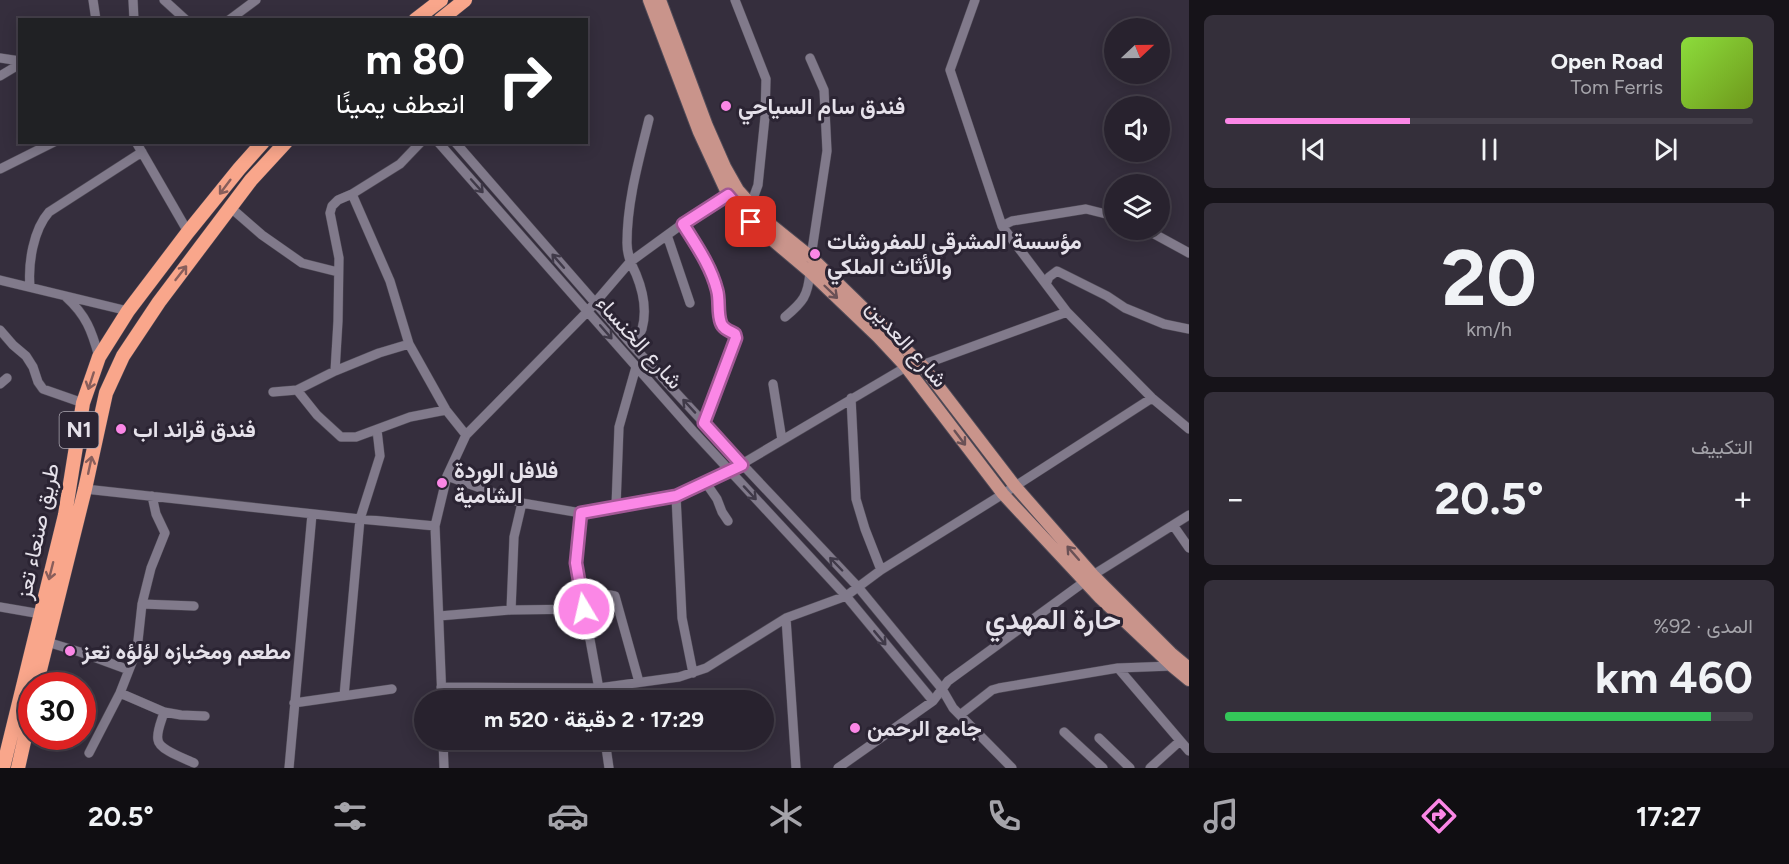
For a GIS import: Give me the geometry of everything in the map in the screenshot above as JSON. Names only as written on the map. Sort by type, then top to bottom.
[{"type":"highway","points":[[418,18],[441,0]]},
{"type":"highway","points":[[442,18],[465,0]]},
{"type":"highway","name":"طريق صنعاء تعز","points":[[3,768],[5,738],[25,683],[65,515],[83,403],[99,357],[143,291],[238,169],[261,144]]},
{"type":"highway","name":"طريق صنعاء تعز","points":[[40,672],[85,489],[106,393],[123,356],[159,302],[251,180],[283,144]]},
{"type":"highway","points":[[143,291],[159,302]]},
{"type":"highway","points":[[18,768],[22,750]]},
{"type":"main road","name":"شارع العدين","points":[[649,0],[699,132],[728,195],[751,222],[810,272],[906,367],[1003,495],[1172,666],[1189,680]]},
{"type":"main road","name":"شارع العدين","points":[[660,0],[708,126],[738,190],[765,220],[811,257],[922,365],[1088,579],[1189,668]]},
{"type":"street","points":[[93,0],[96,18]]},
{"type":"street","points":[[133,0],[134,18]]},
{"type":"street","points":[[164,0],[184,18]]},
{"type":"street","points":[[232,18],[256,0]]},
{"type":"street","points":[[735,0],[766,79],[759,185],[752,204]]},
{"type":"street","points":[[975,0],[950,70],[1002,226],[1067,312],[1152,398],[1189,429]]},
{"type":"street","points":[[0,58],[18,62]]},
{"type":"street","points":[[810,58],[824,90],[827,151],[811,257]]},
{"type":"street","points":[[0,76],[18,64]]},
{"type":"street","points":[[632,345],[642,331],[644,310],[642,291],[630,262],[627,246],[632,191],[649,119]]},
{"type":"street","points":[[0,169],[50,144]]},
{"type":"street","points":[[137,144],[188,232]]},
{"type":"street","points":[[335,371],[339,258],[330,213],[332,206],[338,200],[352,194],[400,164],[419,144]]},
{"type":"street","name":"شارع الخنساء","points":[[440,144],[636,367],[846,596],[933,701]]},
{"type":"street","name":"شارع الخنساء","points":[[457,144],[632,345],[858,587],[942,689],[957,711]]},
{"type":"street","points":[[30,287],[30,262],[44,218],[49,212],[142,152]]},
{"type":"street","points":[[352,194],[390,281],[409,344],[446,410],[465,435]]},
{"type":"street","points":[[441,690],[435,526],[447,476],[465,435],[587,312],[630,262],[728,195]]},
{"type":"street","points":[[231,208],[262,235],[302,263],[339,272]]},
{"type":"street","points":[[1002,226],[1012,221],[1086,209],[1104,214]]},
{"type":"street","points":[[683,224],[712,275],[718,292],[721,323],[735,334],[736,338],[704,423]]},
{"type":"street","points":[[667,235],[690,303]]},
{"type":"street","points":[[1165,240],[1189,253]]},
{"type":"street","points":[[1046,284],[1057,271],[1107,296],[1125,308],[1164,324],[1189,329]]},
{"type":"street","points":[[785,317],[800,304],[808,292],[810,272]]},
{"type":"street","points":[[0,280],[128,311]]},
{"type":"street","points":[[64,295],[85,317],[99,357]]},
{"type":"street","points":[[922,365],[1067,312]]},
{"type":"street","points":[[0,330],[26,356],[43,389],[83,403]]},
{"type":"street","points":[[273,392],[297,390],[335,371],[379,353],[409,344]]},
{"type":"street","points":[[616,506],[619,427],[636,367]]},
{"type":"street","points":[[447,476],[522,503],[581,513],[676,496],[742,465],[906,367]]},
{"type":"street","points":[[773,384],[782,440]]},
{"type":"street","points":[[297,390],[317,416],[341,437],[356,437],[410,417],[446,410]]},
{"type":"street","points":[[851,398],[856,499],[880,570]]},
{"type":"street","points":[[441,687],[599,688],[679,677],[706,668],[786,618],[846,596],[880,570],[1003,495],[1152,398]]},
{"type":"street","points":[[344,696],[360,519],[380,456],[377,430]]},
{"type":"street","points":[[706,483],[728,521]]},
{"type":"street","points":[[85,489],[435,526]]},
{"type":"street","points":[[89,753],[120,693],[137,650],[142,604],[151,568],[165,533],[156,514],[152,496]]},
{"type":"street","points":[[676,496],[682,618],[693,673]]},
{"type":"street","points":[[511,610],[514,537],[522,503]]},
{"type":"street","points":[[581,513],[576,563],[599,688]]},
{"type":"street","points":[[289,768],[312,514]]},
{"type":"street","points":[[838,768],[933,701],[948,681],[1088,579],[1189,515]]},
{"type":"street","points":[[1173,525],[1189,548]]},
{"type":"street","points":[[581,596],[615,596],[639,682]]},
{"type":"street","points":[[142,604],[194,606]]},
{"type":"street","points":[[0,607],[41,614]]},
{"type":"street","points":[[439,616],[511,610],[584,609]]},
{"type":"street","points":[[786,618],[796,768]]},
{"type":"street","points":[[47,642],[129,670]]},
{"type":"street","points":[[957,711],[999,688],[1118,668],[1172,666]]},
{"type":"street","points":[[1118,668],[1189,751]]},
{"type":"street","points":[[294,703],[392,689]]},
{"type":"street","points":[[120,693],[164,712],[205,716]]},
{"type":"street","points":[[933,701],[957,711],[1009,767]]},
{"type":"street","points":[[164,712],[157,740],[159,744],[194,763]]},
{"type":"street","points":[[1064,732],[1103,768]]},
{"type":"street","points":[[1099,738],[1130,768]]},
{"type":"street","points":[[1150,768],[1180,741]]},
{"type":"street","points":[[443,750],[444,768]]},
{"type":"street","points":[[606,750],[609,768]]},
{"type":"place","name":"فندق سام السياحي","points":[[726,106]]},
{"type":"place","name":"مؤسسة المشرقي للمفروشات والأثاث الملكي","points":[[815,254]]},
{"type":"place","name":"فندق قراند اب","points":[[121,429]]},
{"type":"place","name":"فلافل الوردة الشامية","points":[[442,483]]},
{"type":"place","name":"مطعم ومخبازه لؤلؤه تعز","points":[[70,651]]},
{"type":"place","name":"جامع الرحمن","points":[[855,728]]},
{"type":"district","name":"حارة المهدي","points":[[1053,619]]},
{"type":"route","points":[[584,609],[576,563],[581,513],[676,496],[742,465],[704,423],[736,338],[735,334],[721,323],[718,292],[712,275],[683,224],[728,195],[751,222]]}]
